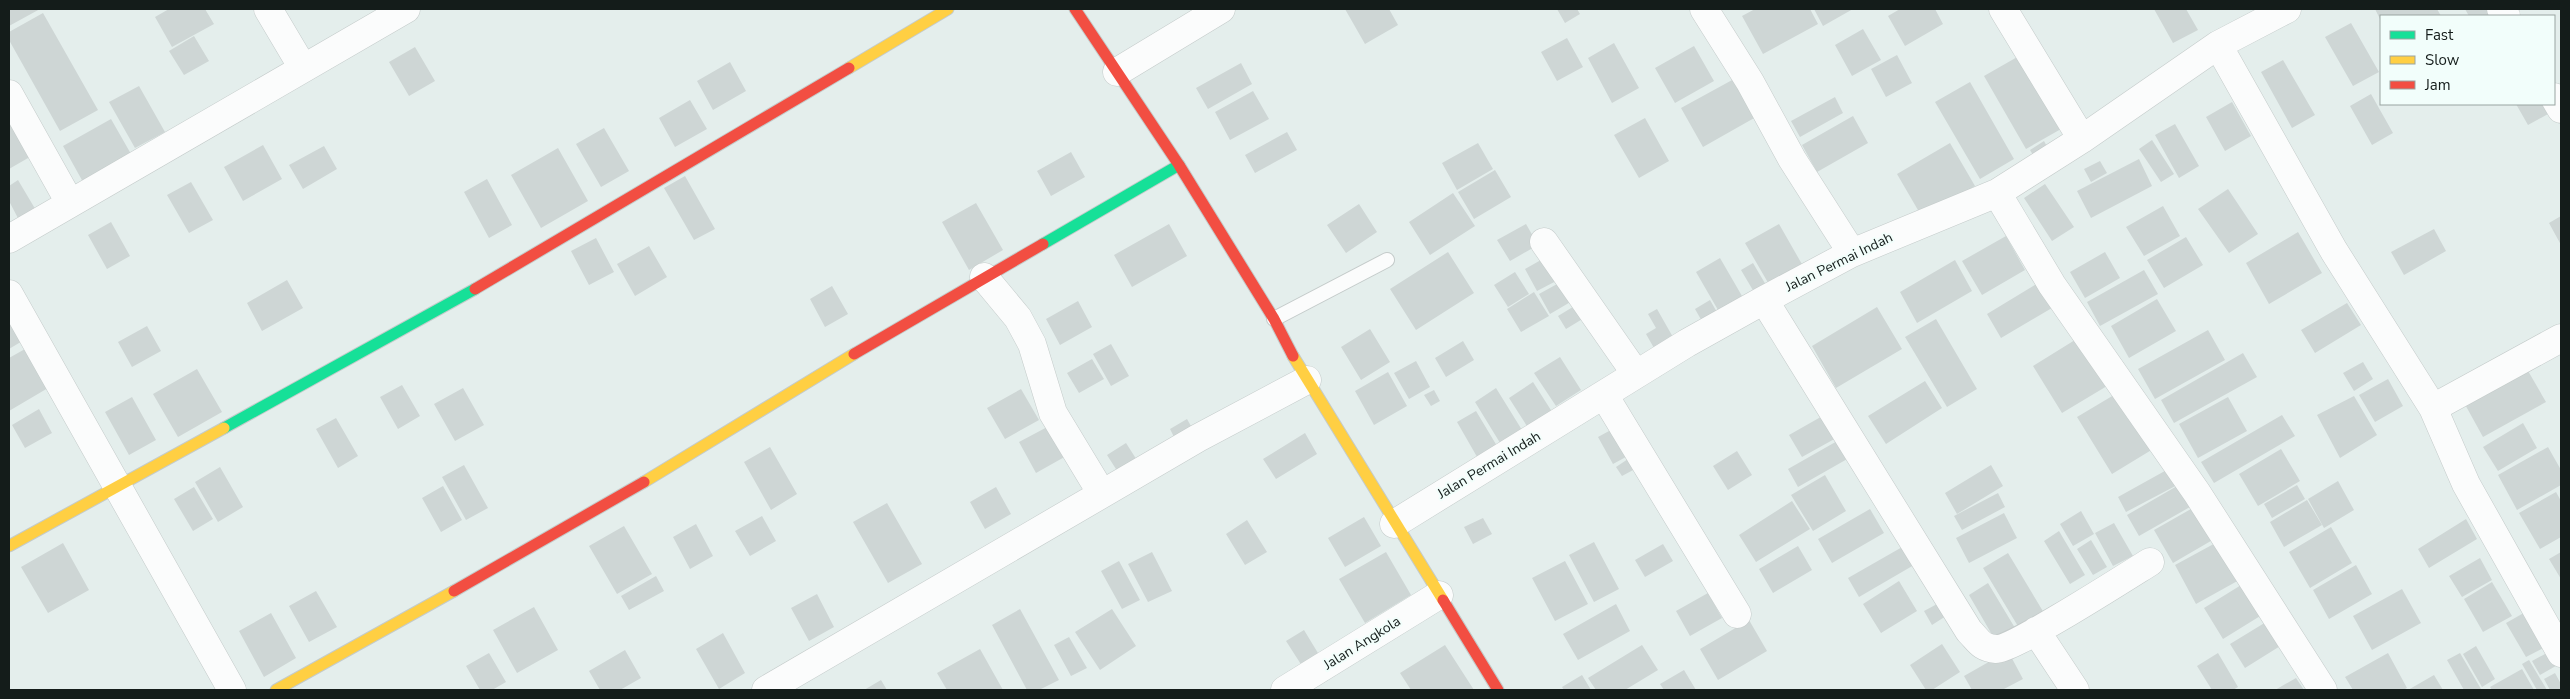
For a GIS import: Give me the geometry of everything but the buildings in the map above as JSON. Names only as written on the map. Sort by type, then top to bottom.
[{"type":"street","points":[[268,9],[303,68]]},
{"type":"street","points":[[9,239],[406,9]]},
{"type":"street","points":[[9,546],[512,269],[948,9]]},
{"type":"street","points":[[1075,9],[1179,165],[1274,319],[1307,380],[1394,524],[1498,690]]},
{"type":"street","points":[[1117,72],[1221,9]]},
{"type":"street","points":[[1704,9],[1750,82],[1792,159],[1852,253]]},
{"type":"street","points":[[2004,9],[2082,139]]},
{"type":"street","name":"Jalan Permai Indah","points":[[1394,524],[1636,374],[1764,300],[1852,253],[1997,193],[2082,139],[2218,45],[2287,9]]},
{"type":"street","points":[[2218,45],[2334,251],[2433,408],[2466,484],[2561,653]]},
{"type":"street","points":[[9,94],[70,203]]},
{"type":"street","points":[[276,690],[612,503],[819,375],[984,277],[1179,165]]},
{"type":"street","points":[[1997,193],[2052,285],[2197,493],[2322,690]]},
{"type":"street","points":[[1544,242],[1636,374]]},
{"type":"street","points":[[984,277],[1018,318],[1027,335],[1053,413],[1102,494]]},
{"type":"street","points":[[9,294],[232,690]]},
{"type":"street","points":[[1764,300],[1969,631],[1981,646],[1999,649],[2036,631],[2150,562]]},
{"type":"street","points":[[2433,408],[2561,338]]},
{"type":"street","points":[[766,690],[1198,438],[1307,380]]},
{"type":"street","points":[[1604,395],[1737,614]]},
{"type":"street","name":"Jalan Angkola","points":[[1285,690],[1439,595]]},
{"type":"street","points":[[2036,631],[2075,690]]},
{"type":"lane","points":[[1274,319],[1387,260]]},
{"type":"traffic: fast","points":[[1043,244],[1179,165]]},
{"type":"traffic: fast","points":[[224,428],[475,289]]},
{"type":"traffic: slow","points":[[849,68],[948,9]]},
{"type":"traffic: slow","points":[[644,482],[854,354]]},
{"type":"traffic: slow","points":[[1293,356],[1443,600]]},
{"type":"traffic: slow","points":[[9,546],[224,428]]},
{"type":"traffic: slow","points":[[276,690],[454,591]]},
{"type":"traffic: jam","points":[[1075,9],[1179,165],[1274,319],[1293,356]]},
{"type":"traffic: jam","points":[[475,289],[849,68]]},
{"type":"traffic: jam","points":[[854,354],[1043,244]]},
{"type":"traffic: jam","points":[[454,591],[644,482]]},
{"type":"traffic: jam","points":[[1443,600],[1498,690]]}]
